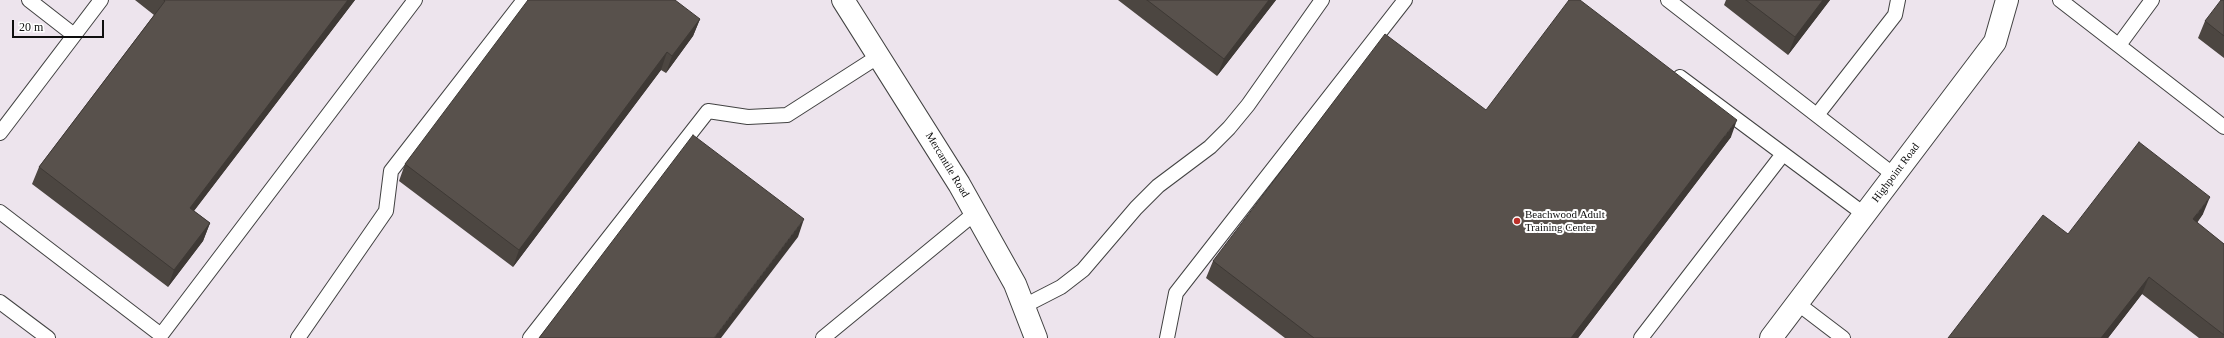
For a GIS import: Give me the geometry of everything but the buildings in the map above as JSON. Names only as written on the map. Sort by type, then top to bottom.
[{"type":"street","name":"Highpoint Road","points":[[1771,338],[1995,42],[2007,0]]},
{"type":"street","name":"Mercantile Road","points":[[844,1],[975,213],[1015,284],[1036,338]]},
{"type":"lane","points":[[29,0],[74,35]]},
{"type":"lane","points":[[0,132],[101,0]]},
{"type":"lane","points":[[0,212],[161,335],[415,0]]},
{"type":"lane","points":[[298,338],[386,211],[391,171],[524,0]]},
{"type":"lane","points":[[1024,306],[1061,287],[1083,270],[1136,208],[1158,186],[1210,147],[1229,128],[1248,105],[1322,0]]},
{"type":"lane","points":[[1167,338],[1176,293],[1405,0]]},
{"type":"lane","points":[[1668,0],[1894,175]]},
{"type":"lane","points":[[1817,115],[1895,15],[1898,0]]},
{"type":"lane","points":[[2060,0],[2224,127]]},
{"type":"lane","points":[[2119,46],[2152,0]]},
{"type":"lane","points":[[530,338],[708,110],[748,117],[788,116],[879,56]]},
{"type":"lane","points":[[1671,70],[1864,214]]},
{"type":"lane","points":[[1641,338],[1783,154]]},
{"type":"lane","points":[[823,338],[975,213]]},
{"type":"lane","points":[[0,302],[48,338]]},
{"type":"lane","points":[[1797,303],[1844,338]]},
{"type":"shaded area","points":[[0,0],[2224,0],[2224,338],[0,338]]},
{"type":"place","name":"Beachwood Adult Training Center","points":[[1517,221]]}]
